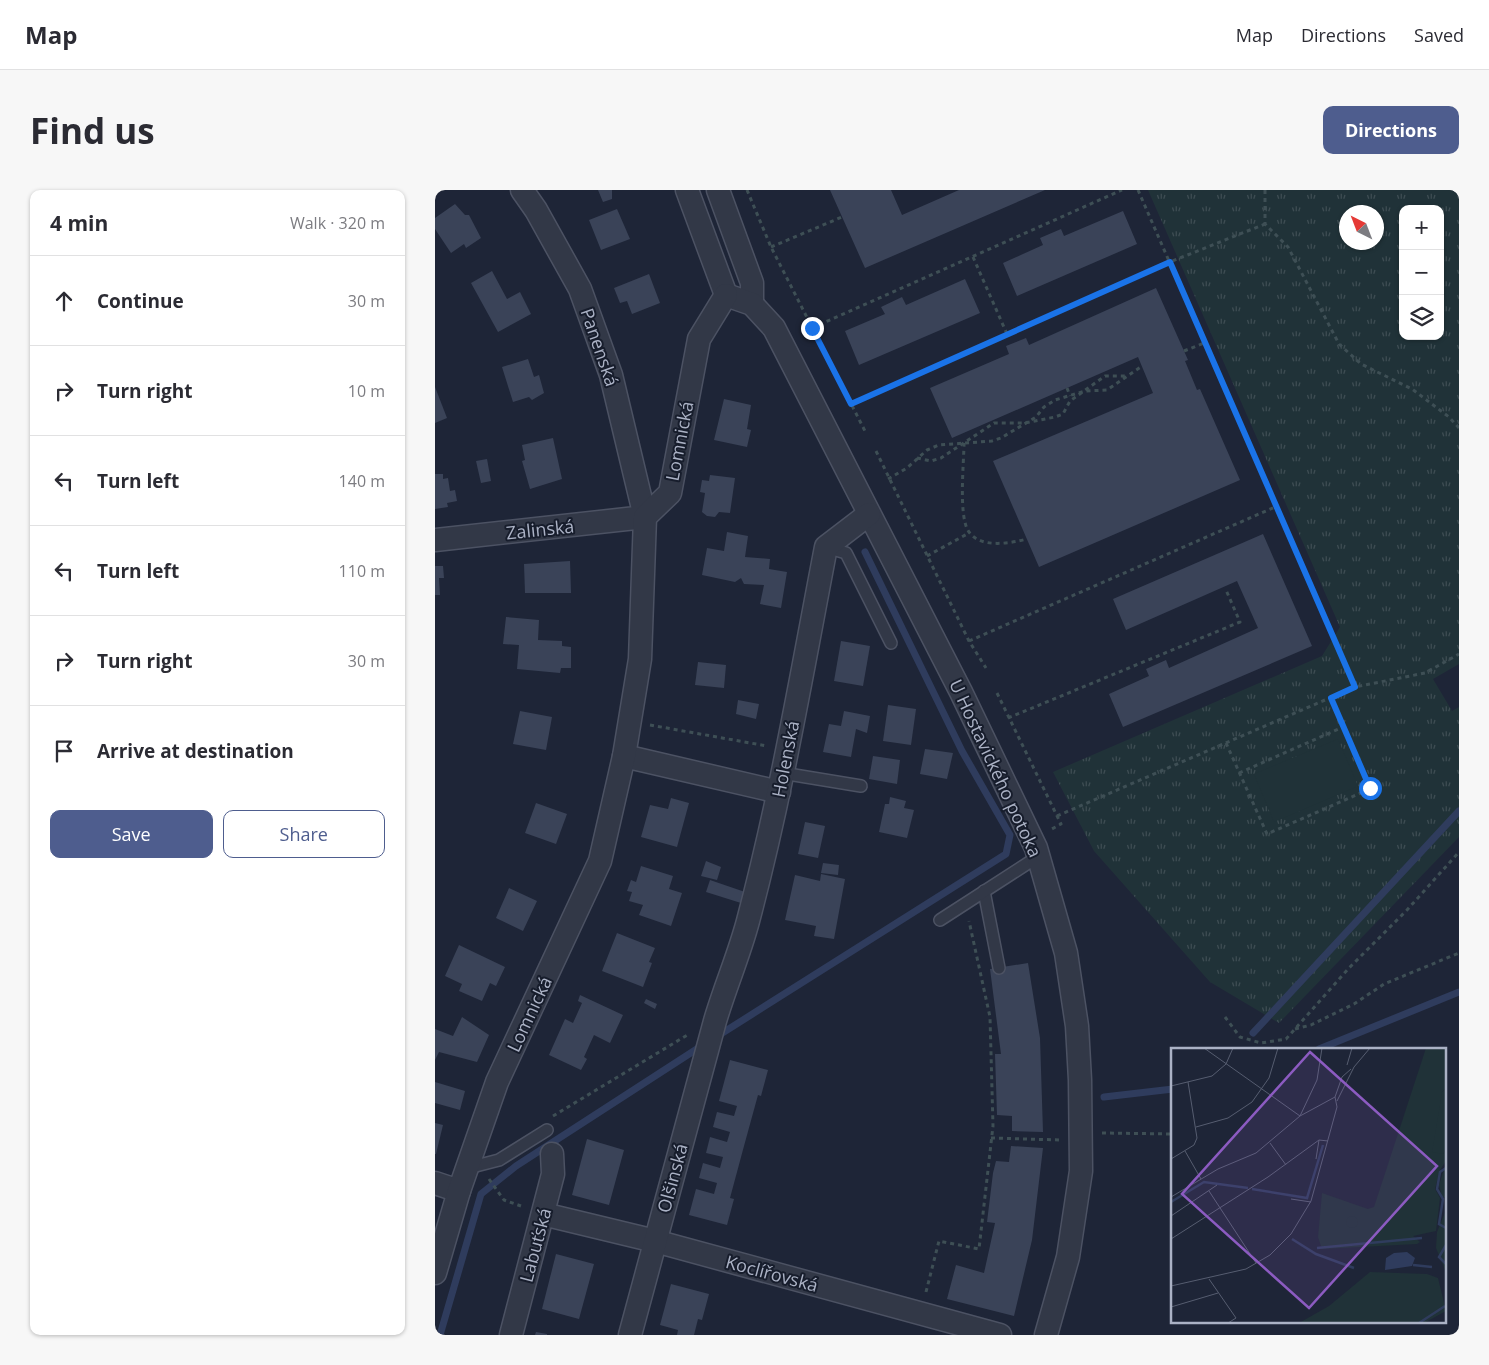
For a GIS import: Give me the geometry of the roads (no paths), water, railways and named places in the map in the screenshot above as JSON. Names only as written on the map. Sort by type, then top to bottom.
[{"type":"street","name":"Panenská","points":[[521,190],[537,210],[580,289],[611,375],[645,517]]},
{"type":"street","points":[[687,190],[726,295]]},
{"type":"street","points":[[718,190],[753,283],[752,304]]},
{"type":"street","name":"Lomnická","points":[[435,1273],[459,1191],[497,1082],[600,861],[624,756],[640,659],[645,517],[669,492],[699,339],[726,295]]},
{"type":"street","name":"U Hostavického potoka","points":[[726,295],[752,304],[774,328],[961,692],[1039,856],[1066,953],[1077,1026],[1087,1137],[1068,1257],[1058,1300],[1046,1335]]},
{"type":"street","points":[[826,547],[869,514]]},
{"type":"street","name":"Zalinská","points":[[435,540],[645,517]]},
{"type":"street","name":"Holenská","points":[[715,1021],[743,938],[780,782],[826,547]]},
{"type":"street","points":[[624,756],[780,782]]},
{"type":"street","name":"Olšinská","points":[[630,1335],[715,1021]]},
{"type":"street","name":"Labuťská","points":[[511,1335],[553,1174],[552,1154]]},
{"type":"street","points":[[435,1183],[459,1191]]},
{"type":"street","name":"Koclířovská","points":[[543,1214],[655,1241],[1000,1335]]},
{"type":"lane","points":[[826,547],[846,553],[891,643]]},
{"type":"lane","points":[[780,782],[861,786]]},
{"type":"lane","points":[[942,919],[1039,856]]},
{"type":"lane","points":[[984,891],[999,968]]},
{"type":"lane","points":[[468,1168],[499,1160],[547,1130]]},
{"type":"waterway","points":[[716,1037],[1006,854],[1010,835],[962,751],[865,552]]},
{"type":"waterway","points":[[1253,1033],[1459,811]]},
{"type":"waterway","points":[[1321,1048],[1459,992]]},
{"type":"waterway","points":[[440,1335],[481,1194],[516,1166],[703,1045]]},
{"type":"waterway","points":[[1104,1097],[1171,1089]]}]
